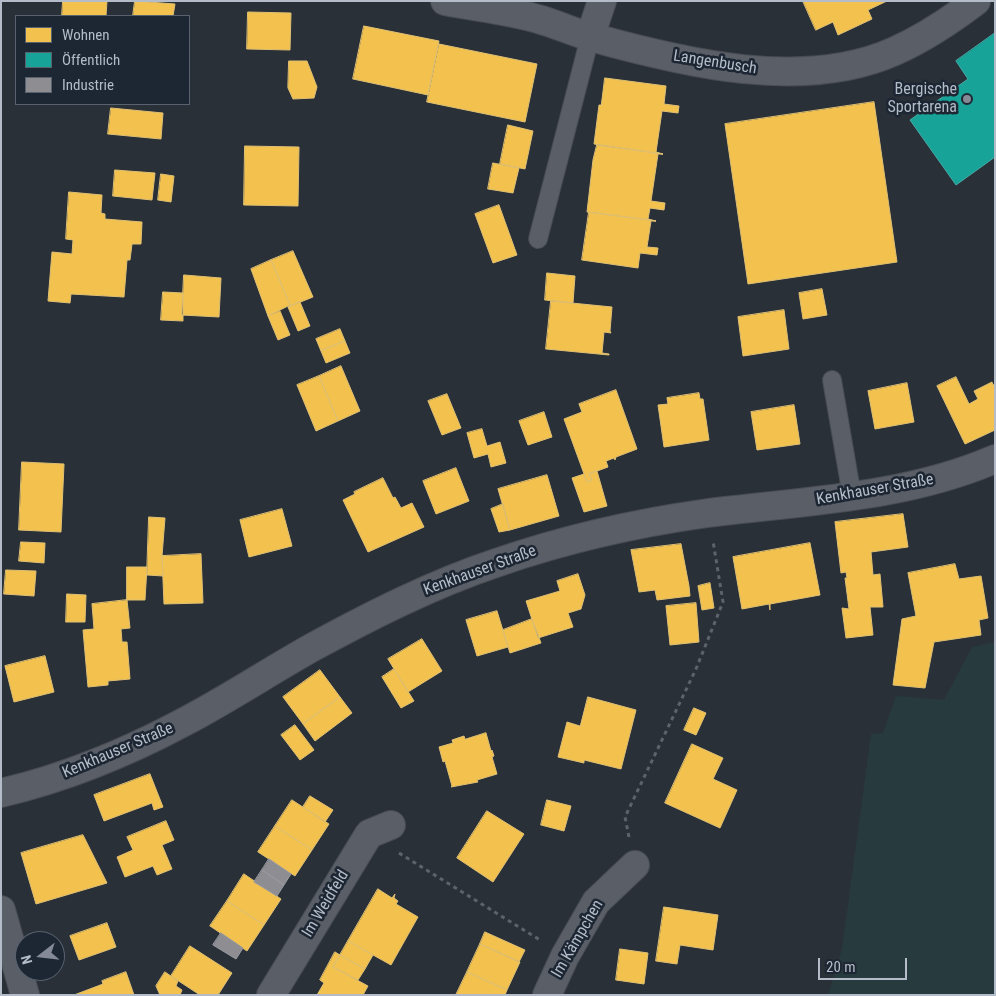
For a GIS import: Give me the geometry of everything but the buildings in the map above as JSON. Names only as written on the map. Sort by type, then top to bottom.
[{"type":"street","name":"Langenbusch","points":[[445,1],[537,18],[590,37],[676,58],[742,69],[778,72],[814,70],[849,65],[895,51],[942,25],[976,1]]},
{"type":"street","points":[[590,37],[602,1]]},
{"type":"street","name":"Kenkhauser Straße","points":[[1,793],[81,769],[152,739],[352,627],[429,589],[540,548],[656,521],[852,496],[917,485],[972,469],[995,460]]},
{"type":"street","name":"Im Weidfeld","points":[[271,995],[380,830]]},
{"type":"street","name":"Im Kämpchen","points":[[547,995],[565,956],[596,902],[635,864]]},
{"type":"street","points":[[1,910],[25,995]]},
{"type":"lane","points":[[538,239],[590,37]]},
{"type":"lane","points":[[832,380],[852,496]]},
{"type":"path","points":[[635,864],[625,817],[696,669],[723,602],[709,513]]},
{"type":"path","points":[[380,830],[565,956]]},
{"type":"green space","points":[[995,642],[995,995],[828,995],[842,949],[871,734],[883,733],[896,696],[944,700],[972,647]]},
{"type":"place","name":"Bergische Sportarena","points":[[967,99]]}]
